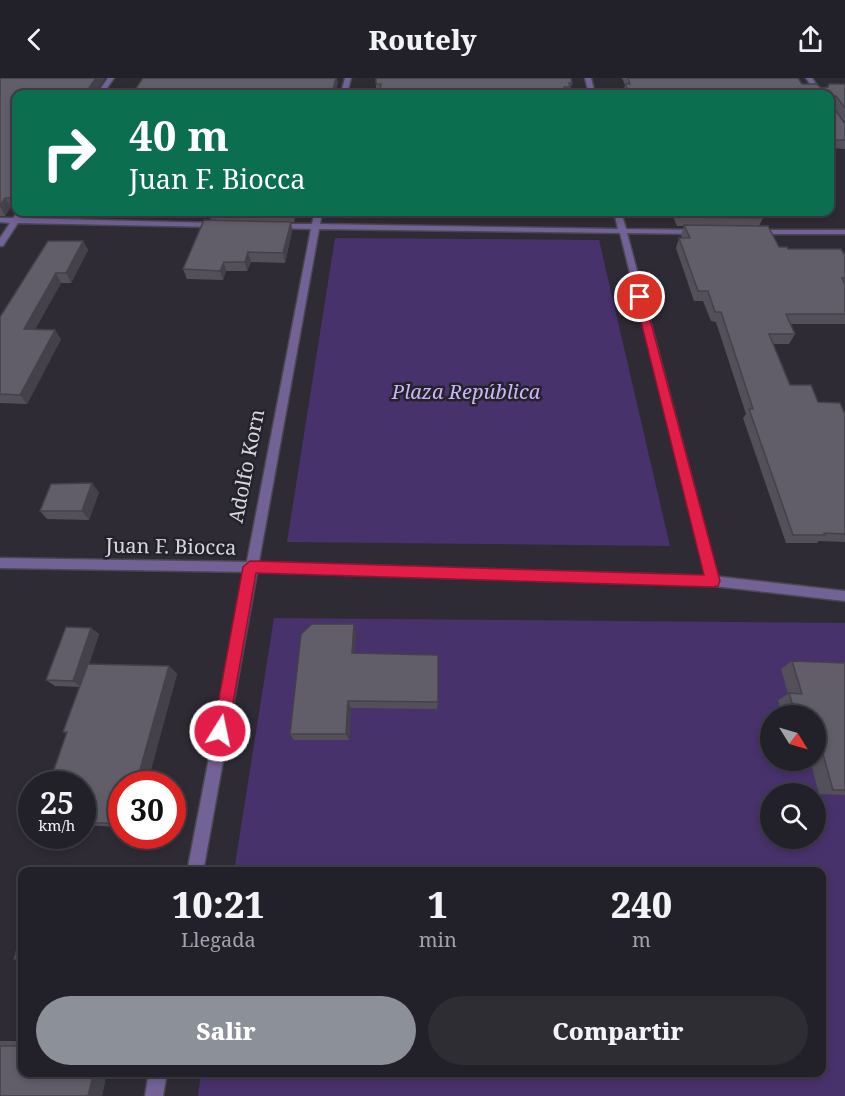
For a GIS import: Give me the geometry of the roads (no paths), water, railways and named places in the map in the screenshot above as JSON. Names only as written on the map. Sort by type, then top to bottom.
[{"type":"street","points":[[0,244],[18,216]]},
{"type":"street","name":"Adolfo Korn","points":[[196,867],[317,216]]},
{"type":"street","points":[[619,216],[713,581]]},
{"type":"street","points":[[0,220],[231,225]]},
{"type":"street","points":[[267,226],[705,232]]},
{"type":"street","points":[[751,232],[845,232]]},
{"type":"street","name":"Juan F. Biocca","points":[[0,563],[250,567],[713,581],[845,596]]},
{"type":"street","points":[[154,1096],[157,1077]]},
{"type":"park label","name":"Plaza República","points":[[466,391]]}]
